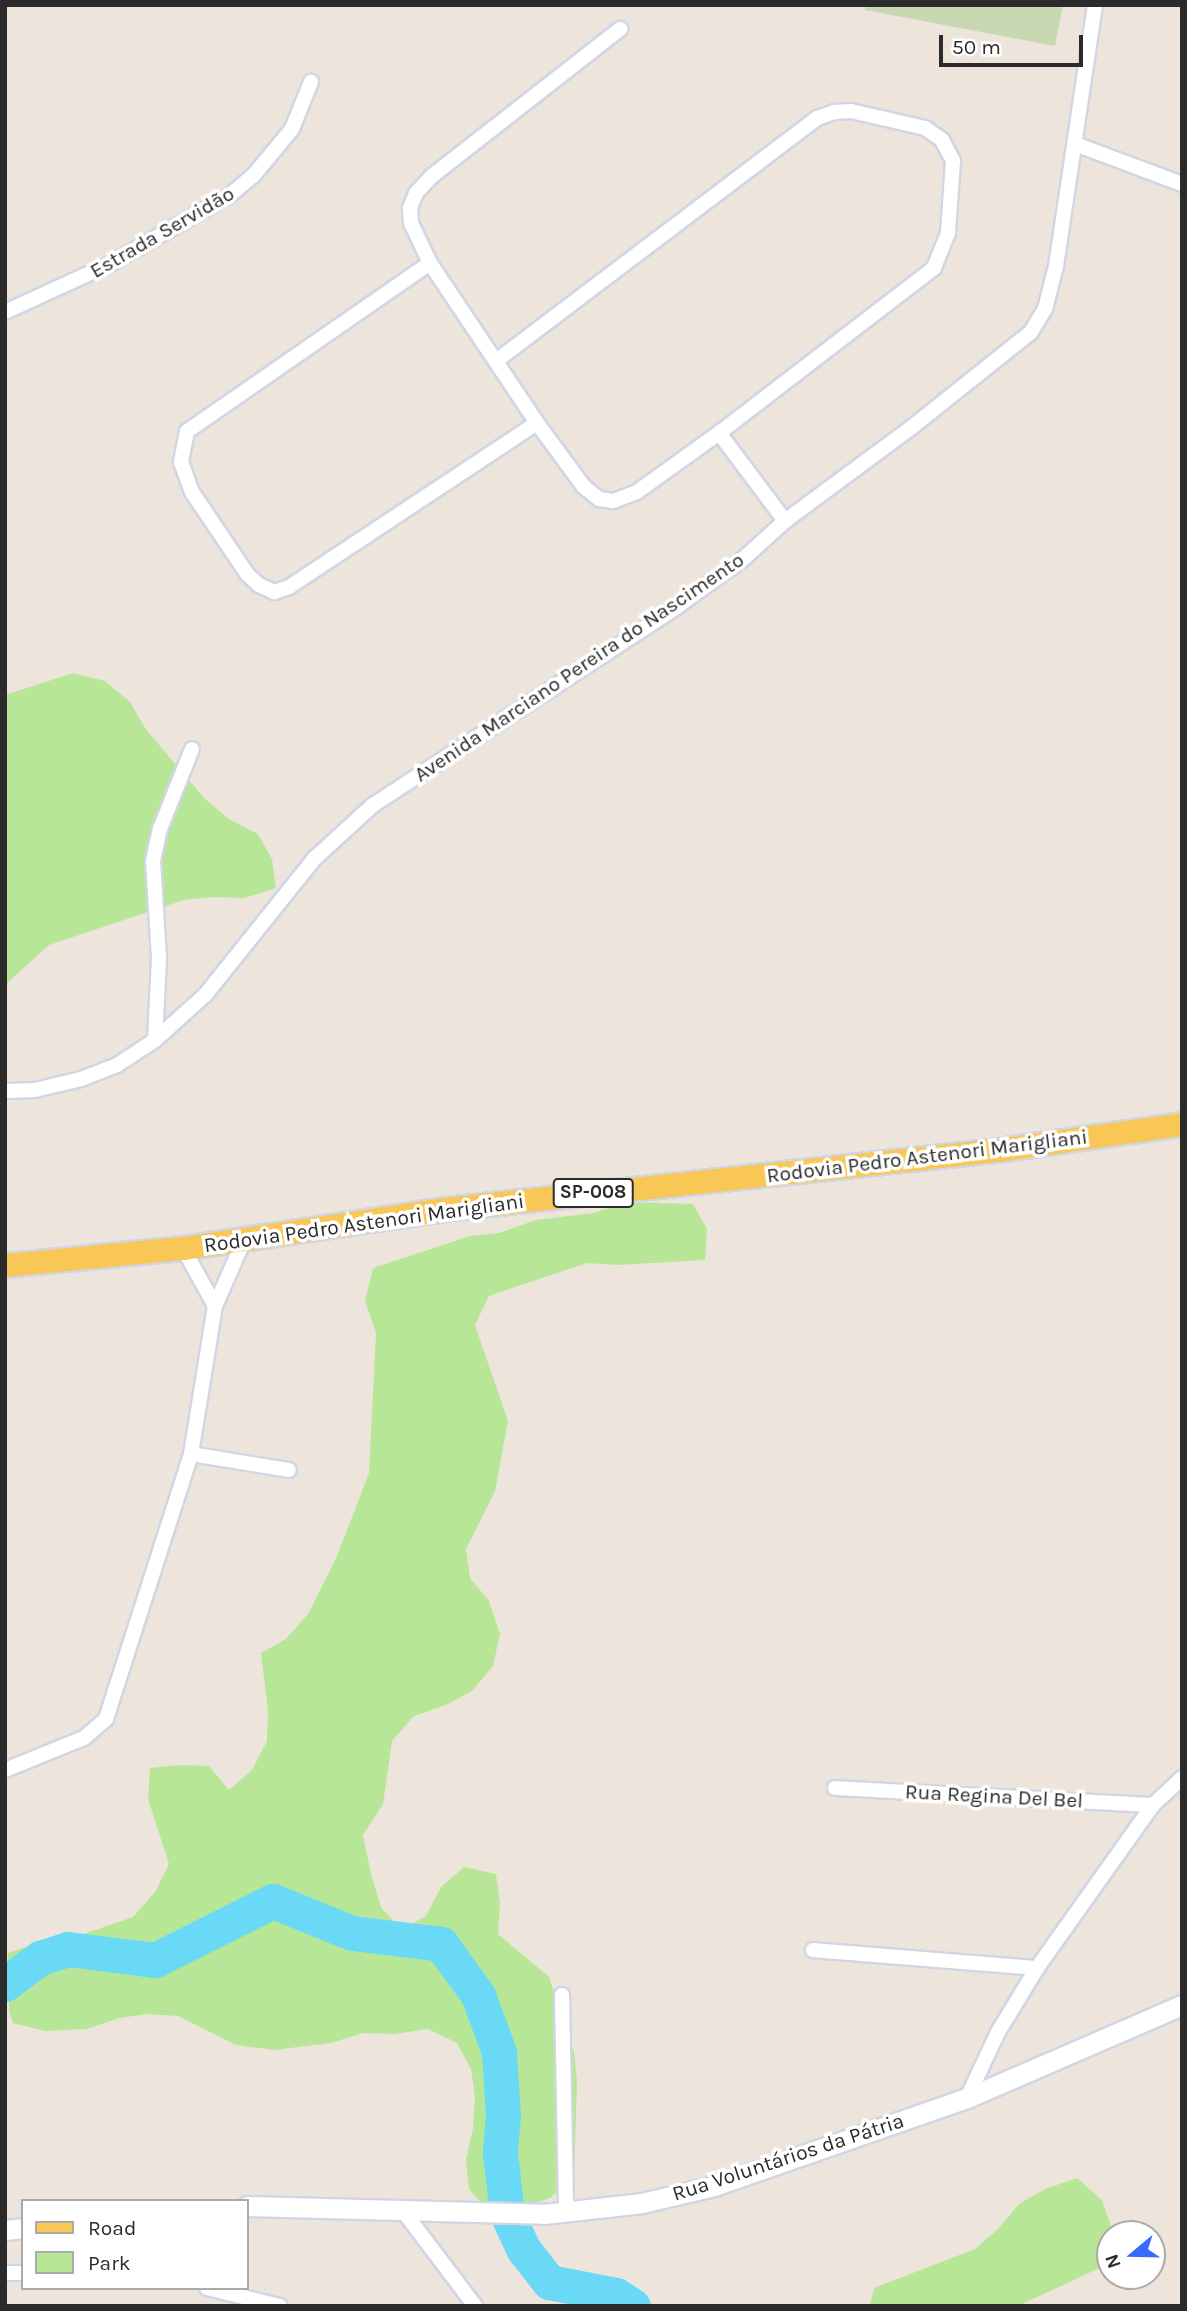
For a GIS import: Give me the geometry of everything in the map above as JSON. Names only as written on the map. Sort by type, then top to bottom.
[{"type":"main road","name":"Rodovia Pedro Astenori Marigliani","points":[[5,1265],[183,1248],[444,1209],[997,1150],[1182,1124]]},
{"type":"street","name":"Avenida Marciano Pereira do Nascimento","points":[[5,1091],[35,1090],[81,1079],[117,1065],[155,1040],[206,994],[315,858],[373,805],[675,608],[743,559],[785,520],[912,427],[1031,332],[1045,309],[1056,266],[1095,5]]},
{"type":"street","points":[[496,361],[817,118],[851,111],[925,128],[942,140],[953,162],[948,233],[934,268],[719,433],[636,492],[613,501],[599,499],[584,487],[537,423],[430,263],[411,223],[410,208],[416,193],[432,176],[620,29]]},
{"type":"street","name":"Estrada Servidão","points":[[5,312],[110,264],[230,195],[253,176],[292,129],[311,82]]},
{"type":"street","points":[[1075,144],[1182,184]]},
{"type":"street","points":[[430,263],[187,431],[181,462],[184,478],[247,574],[259,585],[274,592],[289,587],[537,423]]},
{"type":"street","points":[[719,433],[785,520]]},
{"type":"street","points":[[155,1040],[159,958],[153,861],[160,829],[192,748]]},
{"type":"street","points":[[5,1770],[83,1738],[106,1719],[191,1454],[215,1306],[244,1240]]},
{"type":"street","points":[[183,1248],[215,1306]]},
{"type":"street","points":[[191,1454],[289,1470]]},
{"type":"street","points":[[967,2098],[998,2032],[1037,1968],[1153,1805],[1182,1778]]},
{"type":"street","name":"Rua Regina Del Bel","points":[[835,1788],[1153,1805]]},
{"type":"street","points":[[813,1950],[1037,1968]]},
{"type":"street","points":[[562,1995],[566,2213]]},
{"type":"street","name":"Rua Voluntários da Pátria","points":[[248,2206],[401,2208],[544,2214],[642,2203],[714,2186],[967,2098],[1182,2005]]},
{"type":"street","points":[[401,2208],[475,2306]]},
{"type":"street","points":[[215,2290],[280,2306]]},
{"type":"green space","points":[[866,5],[1063,5],[1055,46],[865,10]]},
{"type":"green space","points":[[73,673],[105,681],[130,702],[145,728],[204,798],[229,819],[258,834],[272,859],[276,888],[244,898],[184,900],[49,945],[5,985],[5,695]]},
{"type":"green space","points":[[626,1202],[693,1204],[707,1229],[705,1260],[617,1265],[587,1263],[489,1296],[475,1325],[508,1421],[495,1491],[466,1549],[470,1578],[489,1601],[500,1634],[493,1666],[472,1691],[446,1705],[414,1716],[392,1741],[383,1804],[363,1835],[381,1907],[401,1930],[426,1916],[441,1887],[464,1867],[496,1874],[500,1903],[498,1934],[549,1977],[574,2052],[577,2081],[574,2178],[550,2198],[518,2209],[489,2212],[469,2189],[466,2160],[473,2128],[475,2097],[471,2069],[457,2043],[428,2029],[394,2034],[363,2033],[331,2043],[274,2050],[236,2045],[178,2016],[148,2014],[119,2018],[87,2029],[45,2031],[13,2023],[9,2012],[8,1953],[40,1942],[69,1939],[133,1917],[155,1892],[169,1864],[148,1799],[150,1768],[209,1766],[229,1790],[252,1770],[267,1741],[268,1711],[261,1653],[286,1639],[308,1614],[337,1556],[369,1473],[376,1333],[365,1301],[373,1268],[470,1236],[499,1233],[536,1220],[594,1213]]},
{"type":"green space","points":[[1077,2178],[1102,2200],[1109,2220],[1096,2220],[1096,2270],[1018,2306],[870,2306],[874,2288],[975,2249],[998,2229],[1019,2204],[1045,2189]]},
{"type":"waterway","points":[[5,1984],[40,1958],[68,1949],[155,1960],[273,1901],[352,1933],[441,1944],[478,1995],[499,2052],[503,2115],[500,2153],[507,2214],[524,2250],[549,2282],[616,2295],[633,2306]]}]
